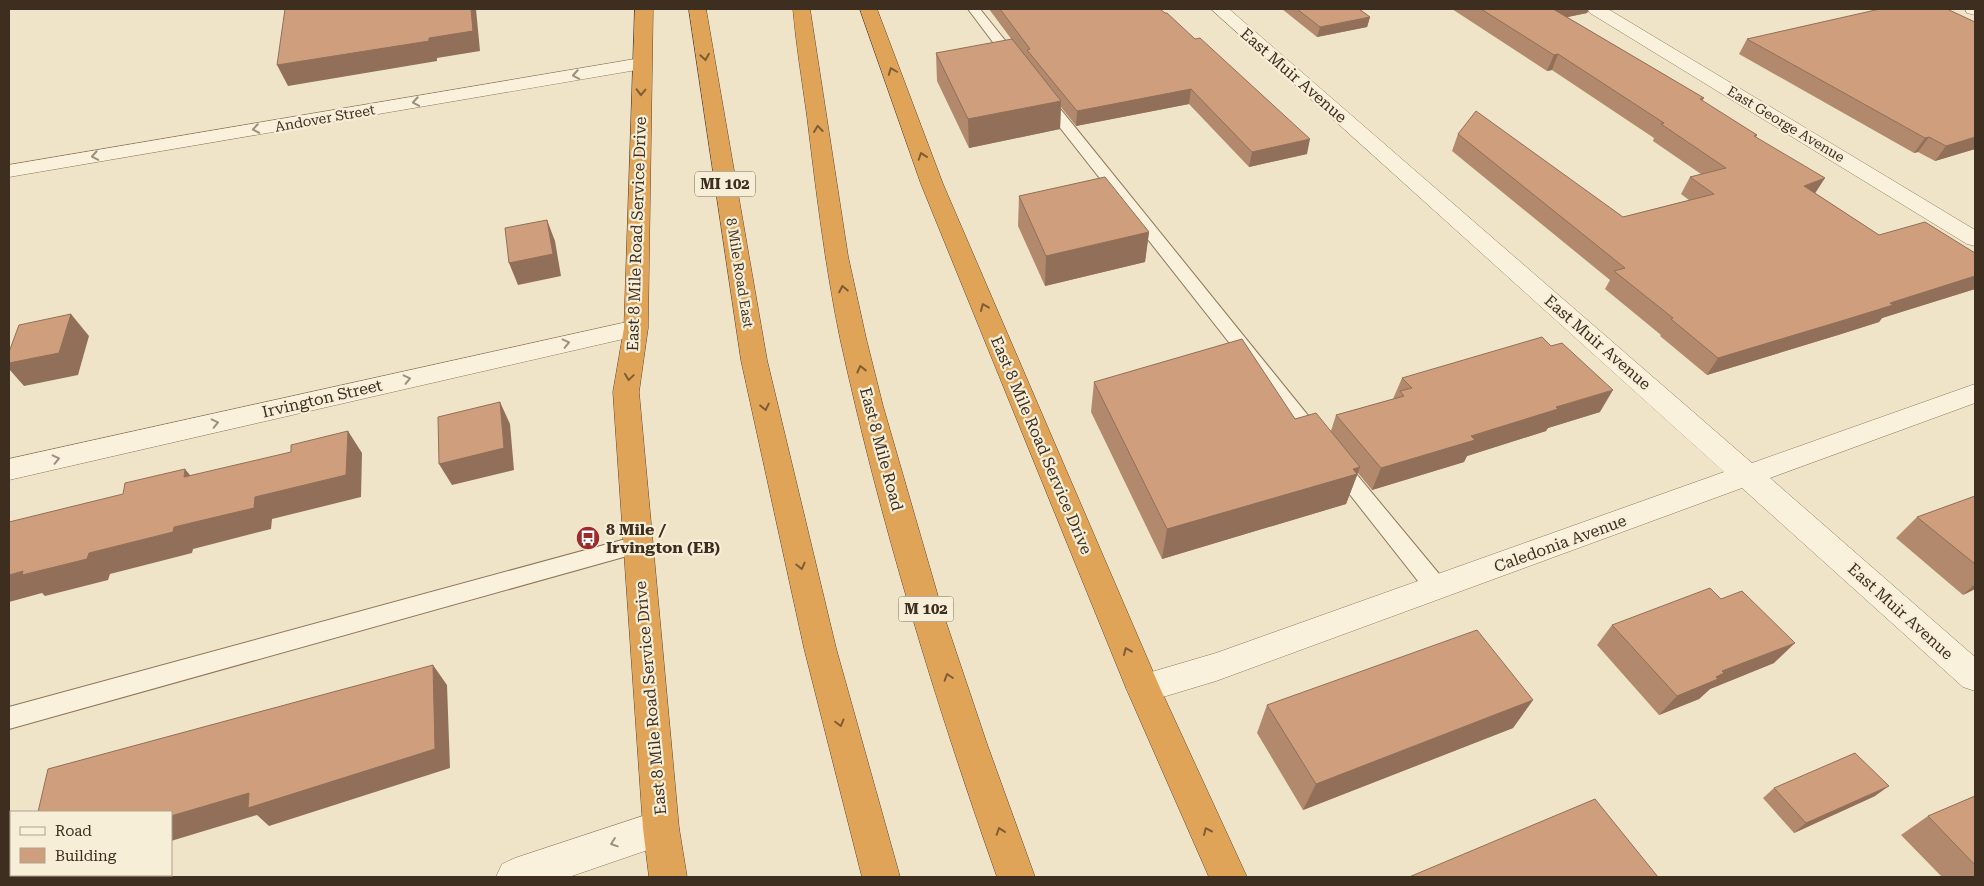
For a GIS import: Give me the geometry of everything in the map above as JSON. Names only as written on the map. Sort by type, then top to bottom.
[{"type":"highway","name":"East 8 Mile Road Service Drive","points":[[644,9],[641,64],[636,328],[626,392],[660,828],[668,877]]},
{"type":"highway","name":"8 Mile Road East","points":[[697,9],[754,360],[820,648],[881,877]]},
{"type":"highway","name":"East 8 Mile Road","points":[[800,9],[812,79],[827,204],[853,337],[921,593],[969,743],[1016,877]]},
{"type":"highway","name":"East 8 Mile Road Service Drive","points":[[868,9],[932,184],[1143,688],[1227,877]]},
{"type":"street","name":"East Muir Avenue","points":[[1219,9],[1975,677]]},
{"type":"street","name":"East George Avenue","points":[[1596,9],[1975,239]]},
{"type":"street","name":"Andover Street","points":[[9,171],[641,64]]},
{"type":"street","name":"Irvington Street","points":[[9,470],[636,328]]},
{"type":"street","name":"Caledonia Avenue","points":[[1143,688],[1216,667],[1975,394]]},
{"type":"street","points":[[514,877],[660,828]]},
{"type":"lane","points":[[974,9],[1023,71]]},
{"type":"lane","points":[[1035,87],[1224,325],[1437,588]]},
{"type":"lane","points":[[9,718],[637,545]]},
{"type":"building","points":[[285,9],[471,9],[473,31],[429,38],[429,41],[277,65]]},
{"type":"building","points":[[1000,9],[1160,9],[1167,13],[1195,39],[1200,38],[1310,139],[1252,152],[1191,89],[1077,111],[1027,50],[1030,49]]},
{"type":"building","points":[[1297,9],[1359,9],[1370,17],[1320,27]]},
{"type":"building","points":[[1481,9],[1553,9],[1704,98],[1700,99],[1757,135],[1754,136],[1825,178],[1804,186],[1879,235],[1925,222],[1975,253],[1975,276],[1890,303],[1893,305],[1718,358],[1671,319],[1673,318],[1614,271],[1625,268],[1458,134],[1476,111],[1623,217],[1714,194],[1690,177],[1726,168],[1661,124],[1664,123],[1558,54],[1554,55]]},
{"type":"building","points":[[1880,9],[1947,9],[1975,22],[1975,137],[1946,146],[1929,137],[1925,138],[1747,39]]},
{"type":"building","points":[[1012,39],[1061,101],[968,119],[936,53]]},
{"type":"building","points":[[1105,177],[1149,232],[1046,256],[1019,196]]},
{"type":"building","points":[[547,220],[553,254],[509,263],[505,228]]},
{"type":"building","points":[[71,314],[59,353],[9,363],[9,352],[19,325]]},
{"type":"building","points":[[1542,337],[1551,346],[1562,343],[1613,390],[1471,436],[1475,440],[1381,468],[1336,415],[1404,396],[1400,391],[1412,388],[1402,378]]},
{"type":"building","points":[[1242,339],[1295,419],[1316,413],[1360,467],[1353,469],[1357,474],[1167,529],[1094,382]]},
{"type":"building","points":[[500,402],[504,448],[439,464],[438,417]]},
{"type":"building","points":[[348,431],[346,475],[255,497],[254,508],[174,527],[173,532],[89,553],[87,559],[22,575],[23,571],[9,575],[9,522],[123,494],[125,483],[185,469],[184,477],[291,452],[291,445]]},
{"type":"building","points":[[1975,496],[1975,564],[1917,517]]},
{"type":"building","points":[[1710,588],[1721,599],[1742,591],[1795,643],[1722,671],[1724,673],[1716,677],[1718,679],[1677,696],[1612,625]]},
{"type":"building","points":[[1477,630],[1533,700],[1316,784],[1267,705]]},
{"type":"building","points":[[433,665],[435,749],[248,808],[249,793],[172,816],[172,811],[38,811],[48,769]]},
{"type":"building","points":[[1855,753],[1889,786],[1806,823],[1774,788]]},
{"type":"building","points":[[1975,796],[1975,865],[1928,816]]},
{"type":"building","points":[[1595,799],[1658,877],[1409,877]]},
{"type":"place","name":"8 Mile / Irvington (EB)","points":[[588,538]]}]
